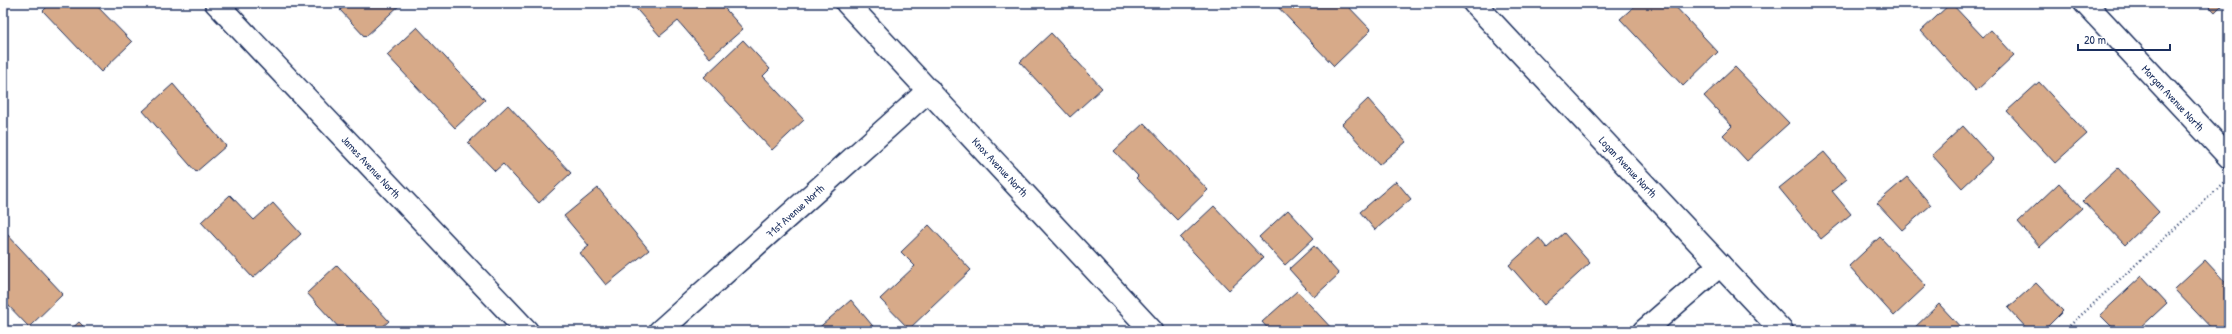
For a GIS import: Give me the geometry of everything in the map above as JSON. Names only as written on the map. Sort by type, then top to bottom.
[{"type":"street","name":"James Avenue North","points":[[216,3],[527,331]]},
{"type":"street","name":"Knox Avenue North","points":[[847,3],[1152,331]]},
{"type":"street","name":"Logan Avenue North","points":[[1474,3],[1782,331]]},
{"type":"street","name":"Morgan Avenue North","points":[[2085,3],[2229,157]]},
{"type":"street","name":"71st Avenue North","points":[[660,331],[929,90]]},
{"type":"street","points":[[1644,331],[1720,265]]},
{"type":"path","points":[[2064,331],[2229,178]]},
{"type":"building","points":[[51,3],[94,3],[132,42],[101,72],[43,11]]},
{"type":"building","points":[[348,3],[402,3],[365,37],[340,10]]},
{"type":"building","points":[[631,3],[720,3],[743,29],[710,58],[678,21],[660,36]]},
{"type":"building","points":[[1274,3],[1345,3],[1371,30],[1334,66]]},
{"type":"building","points":[[1638,3],[1672,3],[1718,52],[1683,86],[1620,19]]},
{"type":"building","points":[[1951,3],[1983,37],[1991,30],[2014,55],[1976,91],[1921,31]]},
{"type":"building","points":[[2206,3],[2224,3],[2215,12]]},
{"type":"building","points":[[417,27],[485,100],[455,128],[387,55]]},
{"type":"building","points":[[1051,33],[1102,88],[1070,117],[1020,62]]},
{"type":"building","points":[[743,40],[770,69],[763,76],[804,120],[772,150],[704,77]]},
{"type":"building","points":[[1735,67],[1789,123],[1747,161],[1723,135],[1732,126],[1704,96]]},
{"type":"building","points":[[2039,82],[2087,134],[2055,163],[2007,111]]},
{"type":"building","points":[[173,84],[226,146],[196,172],[143,111]]},
{"type":"building","points":[[1368,99],[1406,142],[1379,165],[1342,124]]},
{"type":"building","points":[[508,105],[571,173],[539,203],[503,164],[495,171],[468,143]]},
{"type":"building","points":[[1144,123],[1208,190],[1177,220],[1136,178],[1138,176],[1114,151]]},
{"type":"building","points":[[1963,126],[1993,159],[1962,188],[1932,155]]},
{"type":"building","points":[[1824,152],[1847,179],[1832,191],[1851,214],[1821,239],[1779,188]]},
{"type":"building","points":[[2118,168],[2159,212],[2125,245],[2083,201]]},
{"type":"building","points":[[1907,177],[1931,205],[1902,230],[1877,203]]},
{"type":"building","points":[[1396,181],[1411,199],[1375,230],[1360,212]]},
{"type":"building","points":[[2059,183],[2082,208],[2040,247],[2018,222]]},
{"type":"building","points":[[598,188],[649,250],[606,285],[580,253],[589,246],[564,216]]},
{"type":"building","points":[[230,195],[254,220],[273,203],[301,234],[253,278],[201,222]]},
{"type":"building","points":[[1214,206],[1263,258],[1229,290],[1180,238]]},
{"type":"building","points":[[1288,210],[1314,238],[1285,265],[1259,237]]},
{"type":"building","points":[[929,225],[971,270],[909,329],[880,299],[915,266],[901,252]]},
{"type":"building","points":[[5,232],[63,294],[29,327],[3,300]]},
{"type":"building","points":[[1564,233],[1590,263],[1544,305],[1509,265],[1539,238],[1547,248]]},
{"type":"building","points":[[1880,237],[1926,286],[1894,316],[1849,266]]},
{"type":"building","points":[[1314,246],[1339,274],[1314,297],[1289,269]]},
{"type":"building","points":[[2205,260],[2229,286],[2229,331],[2214,331],[2174,289]]},
{"type":"building","points":[[337,265],[389,321],[378,331],[342,331],[307,293]]},
{"type":"building","points":[[2142,276],[2167,303],[2137,331],[2116,331],[2100,315]]},
{"type":"building","points":[[2036,283],[2063,311],[2043,331],[2029,331],[2008,308]]},
{"type":"building","points":[[1297,291],[1334,331],[1270,331],[1262,322]]},
{"type":"building","points":[[851,300],[877,331],[815,331]]},
{"type":"building","points":[[1939,304],[1964,331],[1911,331]]},
{"type":"building","points":[[79,322],[88,331],[69,331]]}]
